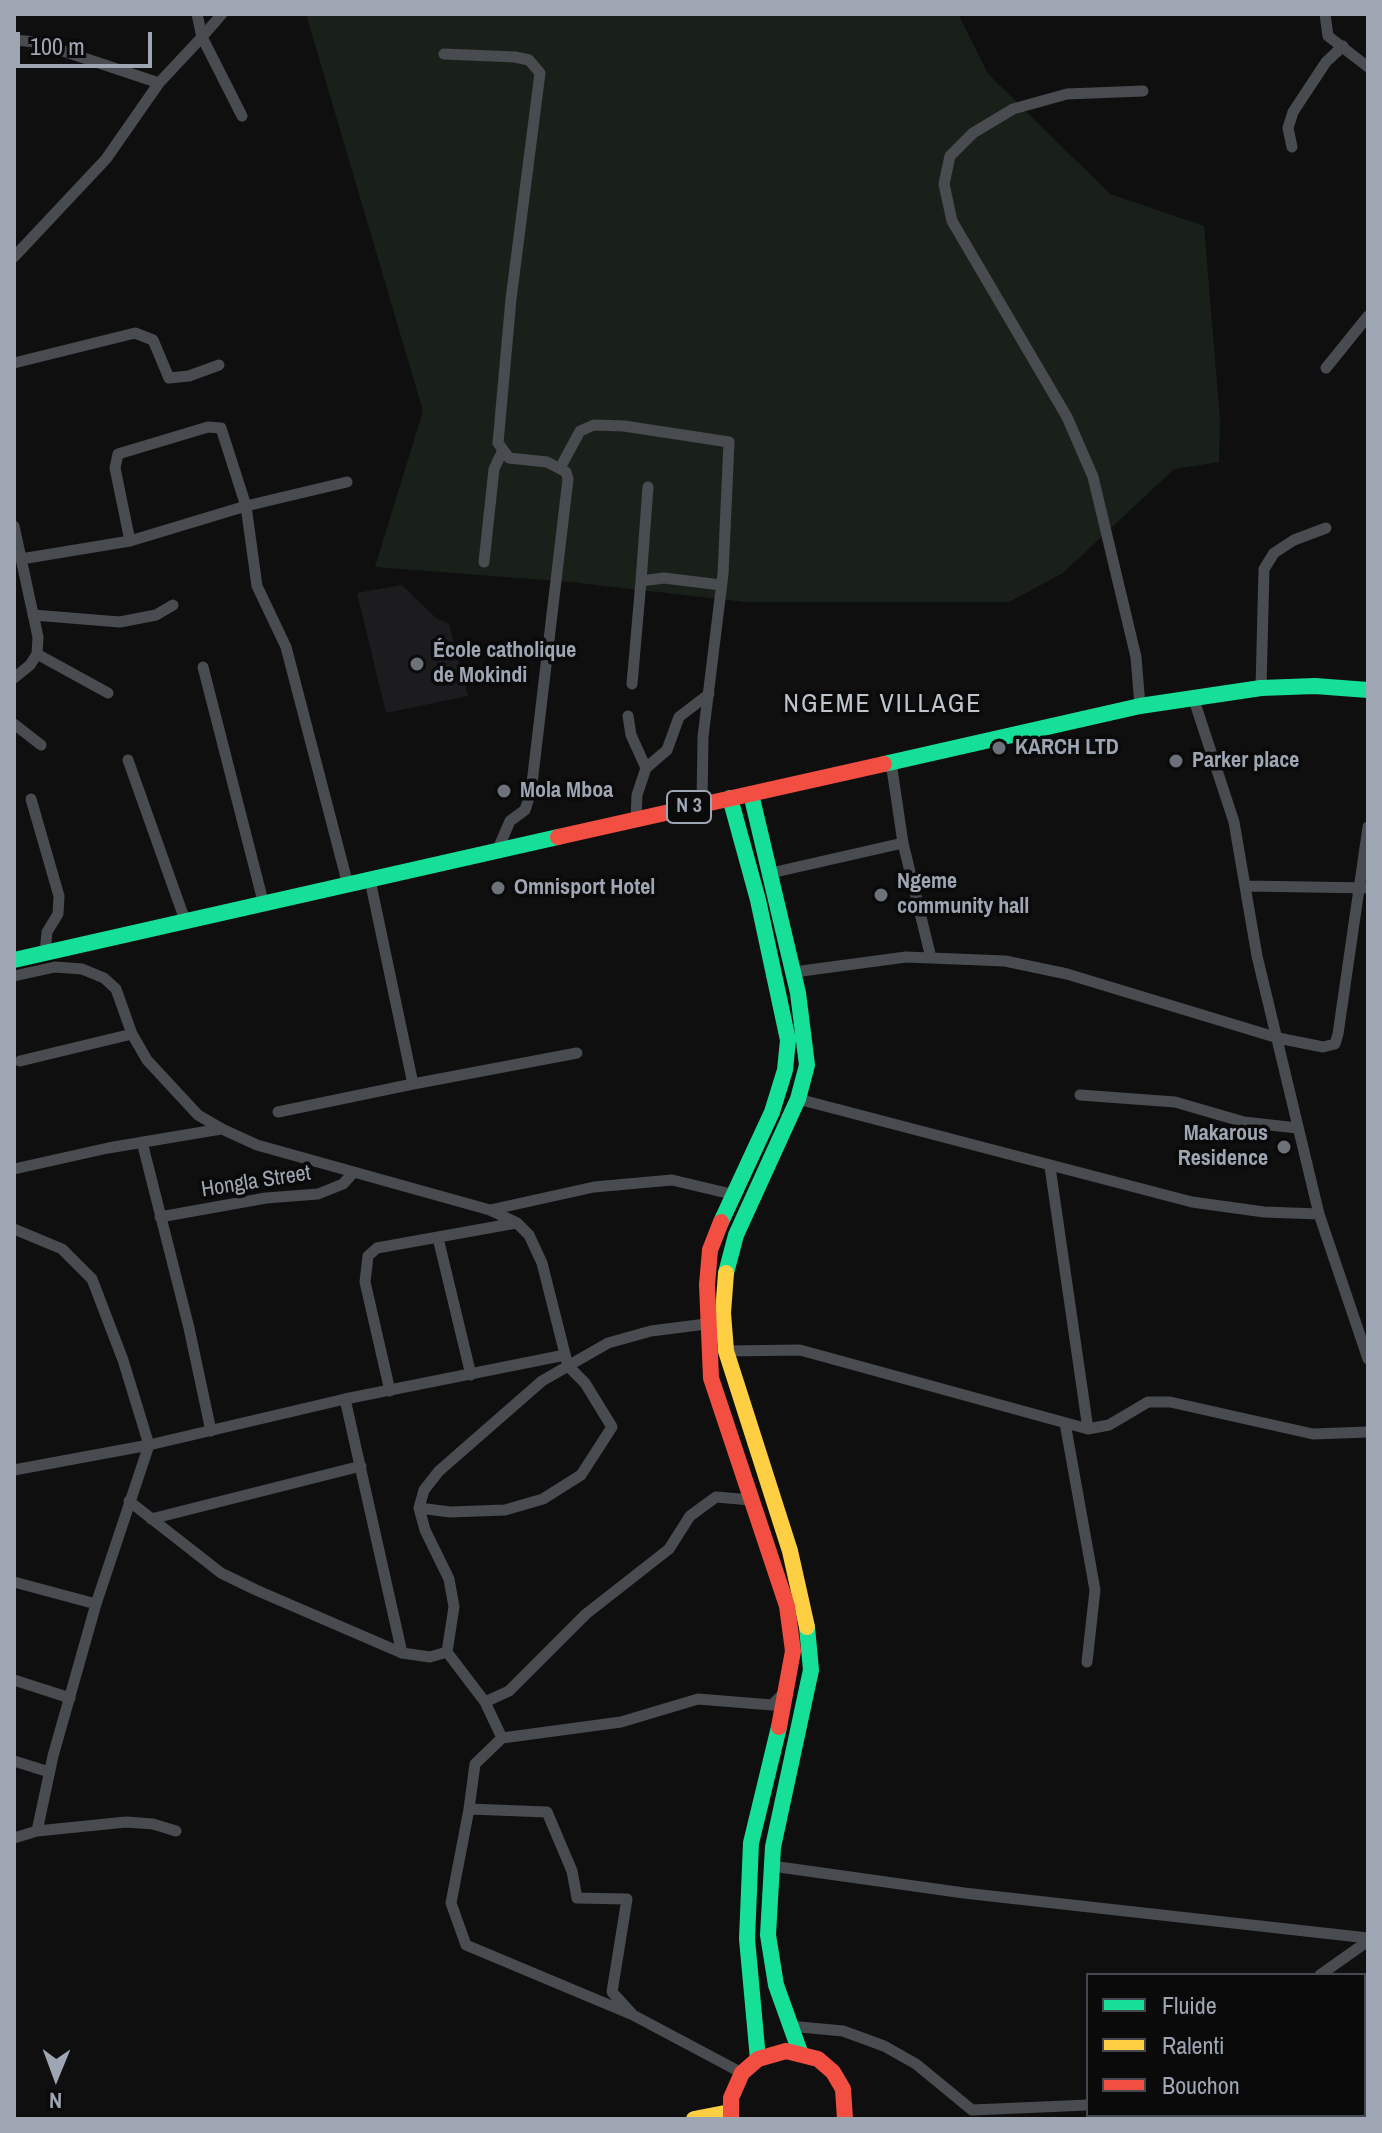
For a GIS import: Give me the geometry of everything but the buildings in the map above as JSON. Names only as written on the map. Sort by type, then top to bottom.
[{"type":"main road","name":"N 3","points":[[14,960],[1140,706],[1261,688],[1315,686],[1368,690]]},
{"type":"main road","points":[[751,794],[794,972],[805,1030],[807,1065],[798,1099],[736,1235],[726,1271],[723,1313],[726,1351],[790,1551],[810,1641],[811,1670],[772,1866],[768,1935],[776,1985],[800,2052]]},
{"type":"main road","points":[[730,798],[771,953],[788,1040],[785,1070],[772,1112],[731,1194],[710,1250],[706,1324],[711,1378],[787,1606],[793,1651],[788,1689],[751,1843],[747,1939],[758,2059]]},
{"type":"main road","points":[[694,2119],[730,2116],[731,2098],[742,2073],[758,2059],[772,2053],[800,2052],[818,2059],[833,2072],[843,2089],[845,2119]]},
{"type":"street","points":[[197,14],[202,37],[242,116]]},
{"type":"street","points":[[14,257],[106,159],[159,83],[222,14]]},
{"type":"street","points":[[1325,14],[1328,36],[1368,67]]},
{"type":"street","points":[[14,40],[36,42],[159,83]]},
{"type":"street","points":[[1292,147],[1288,128],[1293,112],[1326,62],[1343,46]]},
{"type":"street","points":[[444,54],[515,57],[529,60],[540,73],[511,299],[498,443],[509,458],[547,462],[560,468],[568,479],[531,792],[525,810],[510,821],[498,849]]},
{"type":"street","points":[[1140,706],[1136,657],[1093,477],[1067,417],[952,221],[944,184],[950,156],[973,133],[1013,109],[1067,94],[1143,91]]},
{"type":"street","points":[[1326,368],[1368,316]]},
{"type":"street","points":[[14,363],[135,333],[153,340],[169,378],[189,376],[219,365]]},
{"type":"street","points":[[560,468],[580,431],[594,425],[624,426],[729,442],[730,484],[703,737],[702,805]]},
{"type":"street","points":[[130,541],[115,468],[118,454],[208,427],[221,428],[246,506],[252,566],[266,609],[286,647],[348,885]]},
{"type":"street","points":[[484,562],[494,469],[502,452]]},
{"type":"street","points":[[21,559],[130,541],[246,506],[347,482]]},
{"type":"street","points":[[632,684],[648,487]]},
{"type":"street","points":[[14,526],[33,615],[37,654],[30,665],[14,678]]},
{"type":"street","points":[[1261,688],[1264,569],[1274,553],[1294,540],[1326,528]]},
{"type":"street","points":[[641,581],[664,578],[721,585]]},
{"type":"street","points":[[33,615],[120,622],[156,615],[173,605]]},
{"type":"street","points":[[37,654],[108,693]]},
{"type":"street","points":[[203,667],[264,905]]},
{"type":"street","points":[[636,819],[639,787],[646,768],[667,750],[679,717],[709,694]]},
{"type":"street","points":[[1193,697],[1234,822],[1248,886],[1257,956],[1319,1214],[1368,1359]]},
{"type":"street","points":[[628,716],[631,735],[646,768]]},
{"type":"street","points":[[14,724],[41,745]]},
{"type":"street","points":[[128,760],[186,923]]},
{"type":"street","points":[[891,762],[903,843],[931,958]]},
{"type":"street","points":[[31,799],[59,896],[58,914],[47,932],[45,953]]},
{"type":"street","points":[[794,972],[858,961],[931,958],[1005,961],[1067,974],[1278,1038],[1323,1047],[1335,1044],[1363,889],[1368,827]]},
{"type":"street","points":[[771,873],[903,843]]},
{"type":"street","points":[[370,880],[413,1084]]},
{"type":"street","points":[[1248,886],[1363,889]]},
{"type":"street","points":[[14,976],[55,967],[94,972],[116,989],[132,1034],[147,1060],[198,1115],[222,1129],[257,1145],[490,1210],[517,1223],[529,1235],[542,1263],[566,1360],[585,1383],[612,1427],[581,1475],[543,1499],[505,1510],[450,1512],[419,1508]]},
{"type":"street","points":[[20,1061],[132,1034]]},
{"type":"street","points":[[278,1112],[577,1053]]},
{"type":"street","points":[[1080,1095],[1175,1102],[1244,1122],[1297,1128]]},
{"type":"street","points":[[798,1099],[1192,1202],[1264,1212],[1319,1214]]},
{"type":"street","points":[[14,1169],[222,1129]]},
{"type":"street","points":[[142,1142],[189,1328],[211,1431]]},
{"type":"street","points":[[1050,1167],[1088,1429]]},
{"type":"street","name":"Hongla Street","points":[[160,1217],[266,1198],[318,1194],[343,1184],[353,1173]]},
{"type":"street","points":[[490,1210],[594,1187],[672,1180],[731,1194]]},
{"type":"street","points":[[390,1391],[365,1282],[368,1256],[377,1248],[517,1223]]},
{"type":"street","points":[[14,1229],[62,1249],[92,1279],[123,1360],[149,1445],[96,1604],[49,1772],[37,1831]]},
{"type":"street","points":[[438,1238],[471,1375]]},
{"type":"street","points":[[14,1470],[149,1445],[345,1399],[566,1360],[608,1343],[651,1331],[706,1324]]},
{"type":"street","points":[[726,1351],[800,1350],[1088,1429],[1109,1425],[1148,1402],[1170,1402],[1313,1434],[1368,1432]]},
{"type":"street","points":[[502,1738],[485,1702],[447,1652],[454,1607],[449,1579],[425,1530],[419,1508],[424,1490],[439,1471],[566,1360]]},
{"type":"street","points":[[345,1399],[402,1653]]},
{"type":"street","points":[[1065,1423],[1095,1590],[1087,1662]]},
{"type":"street","points":[[151,1519],[361,1466]]},
{"type":"street","points":[[485,1702],[509,1691],[586,1614],[669,1549],[690,1516],[716,1497],[751,1500]]},
{"type":"street","points":[[129,1501],[221,1573],[402,1653],[430,1657],[447,1652]]},
{"type":"street","points":[[14,1582],[96,1604]]},
{"type":"street","points":[[14,1680],[70,1698]]},
{"type":"street","points":[[742,2073],[633,2015],[466,1945],[451,1903],[475,1764],[502,1738],[621,1722],[698,1699],[772,1705],[788,1689]]},
{"type":"street","points":[[14,1761],[49,1772]]},
{"type":"street","points":[[469,1809],[547,1812],[572,1871],[577,1898],[627,1899],[612,1992],[633,2015]]},
{"type":"street","points":[[14,1838],[37,1831],[126,1822],[153,1824],[176,1831]]},
{"type":"street","points":[[772,1866],[964,1893],[1368,1940]]},
{"type":"street","points":[[1323,1973],[1368,1940]]},
{"type":"street","points":[[789,2026],[843,2031],[884,2046],[916,2064],[972,2110],[1086,2105]]},
{"type":"shaded area","points":[[306,14],[958,14],[988,74],[1110,194],[1204,226],[1220,420],[1219,462],[1174,469],[1063,573],[1009,602],[745,602],[571,582],[375,567],[423,411]]},
{"type":"shaded area","name":"École catholique de Mokindi","points":[[402,585],[436,618],[449,624],[468,696],[386,713],[357,593]]},
{"type":"traffic: fast","points":[[884,764],[1140,706],[1261,688],[1315,686],[1368,690]]},
{"type":"traffic: fast","points":[[726,1273],[736,1235],[798,1099],[807,1065],[798,993],[751,794]]},
{"type":"traffic: fast","points":[[721,1222],[772,1112],[785,1070],[788,1040],[758,900],[730,798]]},
{"type":"traffic: fast","points":[[14,960],[558,837]]},
{"type":"traffic: fast","points":[[800,2052],[776,1985],[768,1935],[773,1847],[811,1670],[807,1627]]},
{"type":"traffic: fast","points":[[758,2059],[747,1939],[751,1843],[779,1727]]},
{"type":"traffic: slow","points":[[726,1273],[723,1313],[726,1351],[790,1551],[807,1627]]},
{"type":"traffic: slow","points":[[694,2119],[730,2112]]},
{"type":"traffic: jam","points":[[558,837],[884,764]]},
{"type":"traffic: jam","points":[[721,1222],[710,1250],[707,1285],[711,1378],[787,1606],[793,1651],[779,1727]]},
{"type":"traffic: jam","points":[[731,2119],[731,2098],[742,2073],[758,2059],[786,2051],[818,2059],[833,2072],[843,2089],[845,2119]]},
{"type":"place","name":"École catholique de Mokindi","points":[[417,664]]},
{"type":"place","name":"KARCH LTD","points":[[999,748]]},
{"type":"place","name":"Parker place","points":[[1176,761]]},
{"type":"place","name":"Mola Mboa","points":[[504,791]]},
{"type":"place","name":"Omnisport Hotel","points":[[498,888]]},
{"type":"place","name":"Ngeme community hall","points":[[881,895]]},
{"type":"place","name":"Makarous Residence","points":[[1284,1147]]},
{"type":"district","name":"NGEME VILLAGE","points":[[883,705]]}]
